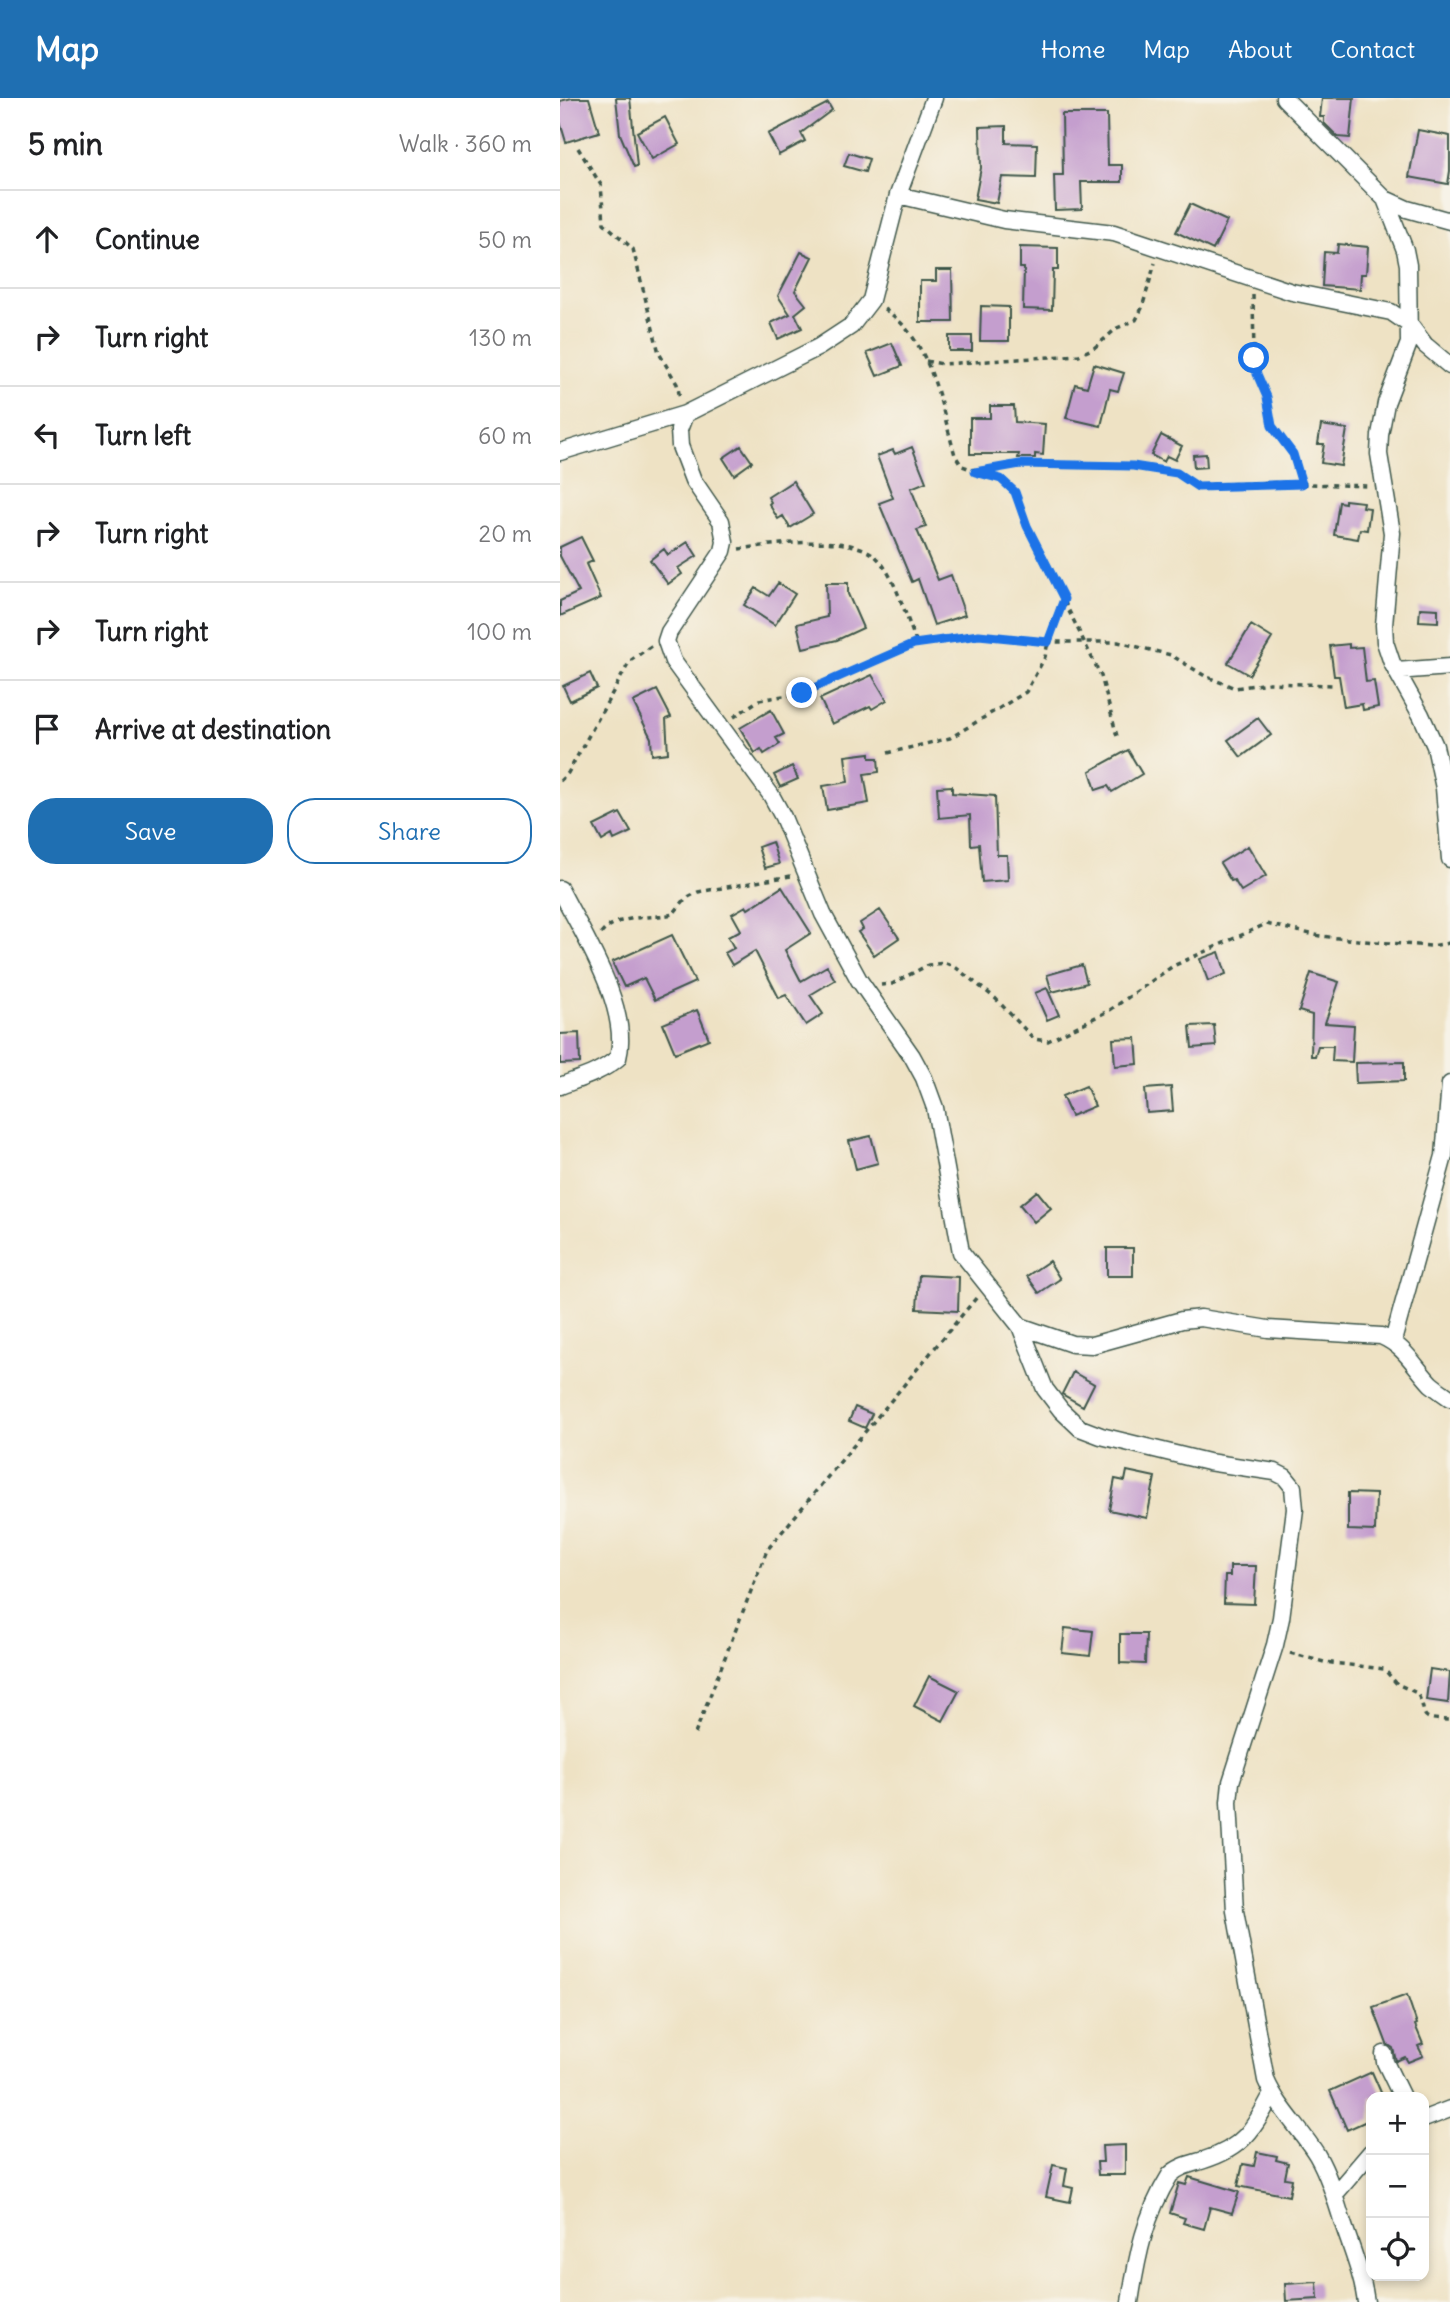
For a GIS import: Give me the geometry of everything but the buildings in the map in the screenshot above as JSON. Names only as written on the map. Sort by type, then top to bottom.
[{"type":"street","points":[[560,452],[680,415],[835,338],[851,326],[871,300],[898,195],[934,98]]},
{"type":"street","points":[[1284,98],[1385,199],[1407,209],[1450,221]]},
{"type":"street","points":[[898,195],[1004,220],[1114,233],[1314,297],[1391,312],[1410,325],[1425,345],[1450,366]]},
{"type":"street","points":[[1385,199],[1408,265],[1410,325],[1406,354],[1389,392],[1382,419],[1379,454],[1392,533],[1385,642],[1396,671],[1425,723],[1434,746],[1444,788],[1450,859]]},
{"type":"street","points":[[680,415],[680,446],[693,480],[721,521],[726,542],[723,551],[669,632],[667,641],[677,667],[771,795],[783,817],[823,914],[859,980],[912,1056],[924,1078],[935,1108],[961,1252],[1020,1326],[1045,1389],[1080,1428],[1101,1436],[1208,1462],[1275,1472],[1285,1477],[1293,1487],[1295,1509],[1276,1645],[1231,1782],[1229,1802],[1235,1911],[1266,2080],[1272,2094],[1316,2154],[1335,2194],[1359,2264],[1366,2302]]},
{"type":"street","points":[[1396,671],[1450,667]]},
{"type":"street","points":[[560,889],[592,947],[617,1017],[621,1048],[618,1058],[599,1072],[560,1086]]},
{"type":"street","points":[[1393,1341],[1444,1156],[1450,1084]]},
{"type":"street","points":[[1020,1326],[1072,1344],[1093,1345],[1182,1320],[1201,1318],[1268,1329],[1381,1336],[1393,1341],[1405,1351],[1432,1384],[1450,1398]]},
{"type":"street","points":[[1384,2054],[1385,2062],[1400,2092]]},
{"type":"street","points":[[1130,2302],[1144,2228],[1170,2175],[1177,2168],[1230,2151],[1252,2132],[1272,2094]]},
{"type":"street","points":[[1429,2117],[1450,2109]]},
{"type":"street","points":[[1335,2194],[1368,2155]]},
{"type":"path","points":[[578,148],[601,185],[604,223],[633,248],[659,354],[677,384],[680,415]]},
{"type":"path","points":[[926,361],[943,364],[1004,362],[1073,357],[1086,352],[1117,328],[1136,320],[1159,248]]},
{"type":"path","points":[[1253,279],[1254,358],[1257,374],[1267,397],[1272,426],[1293,454],[1302,484]]},
{"type":"path","points":[[871,300],[892,314],[905,328],[926,361],[957,460],[962,466],[975,472],[1001,479],[1015,492],[1027,526],[1101,676],[1118,740]]},
{"type":"path","points":[[975,472],[1020,464],[1133,466],[1177,473],[1198,487],[1302,484],[1384,486]]},
{"type":"path","points":[[723,551],[800,543],[840,543],[864,550],[876,556],[887,572],[916,641]]},
{"type":"path","points":[[888,753],[950,738],[1026,692],[1045,657],[1064,599]]},
{"type":"path","points":[[721,726],[759,700],[802,693],[914,644],[979,635],[1048,642],[1118,642],[1171,655],[1205,676],[1235,688],[1261,683],[1333,685]]},
{"type":"path","points":[[560,781],[568,773],[630,660],[647,647],[667,641]]},
{"type":"path","points":[[592,947],[610,925],[673,914],[686,898],[698,892],[806,874]]},
{"type":"path","points":[[859,980],[887,985],[923,967],[946,963],[995,998],[1034,1039],[1048,1041],[1110,1010],[1173,966],[1266,924],[1320,936],[1431,946],[1450,943]]},
{"type":"path","points":[[695,1734],[767,1550],[987,1285]]},
{"type":"path","points":[[1276,1645],[1303,1658],[1384,1669],[1397,1684],[1417,1693],[1422,1714],[1427,1718],[1450,1720]]},
{"type":"route","points":[[802,693],[914,644],[968,635],[995,635],[1048,642],[1064,599],[1027,526],[1015,492],[1001,479],[975,472],[1020,464],[1084,464],[1147,467],[1177,473],[1203,488],[1213,485],[1302,484],[1293,454],[1272,426],[1267,397],[1257,374],[1254,358]]}]
